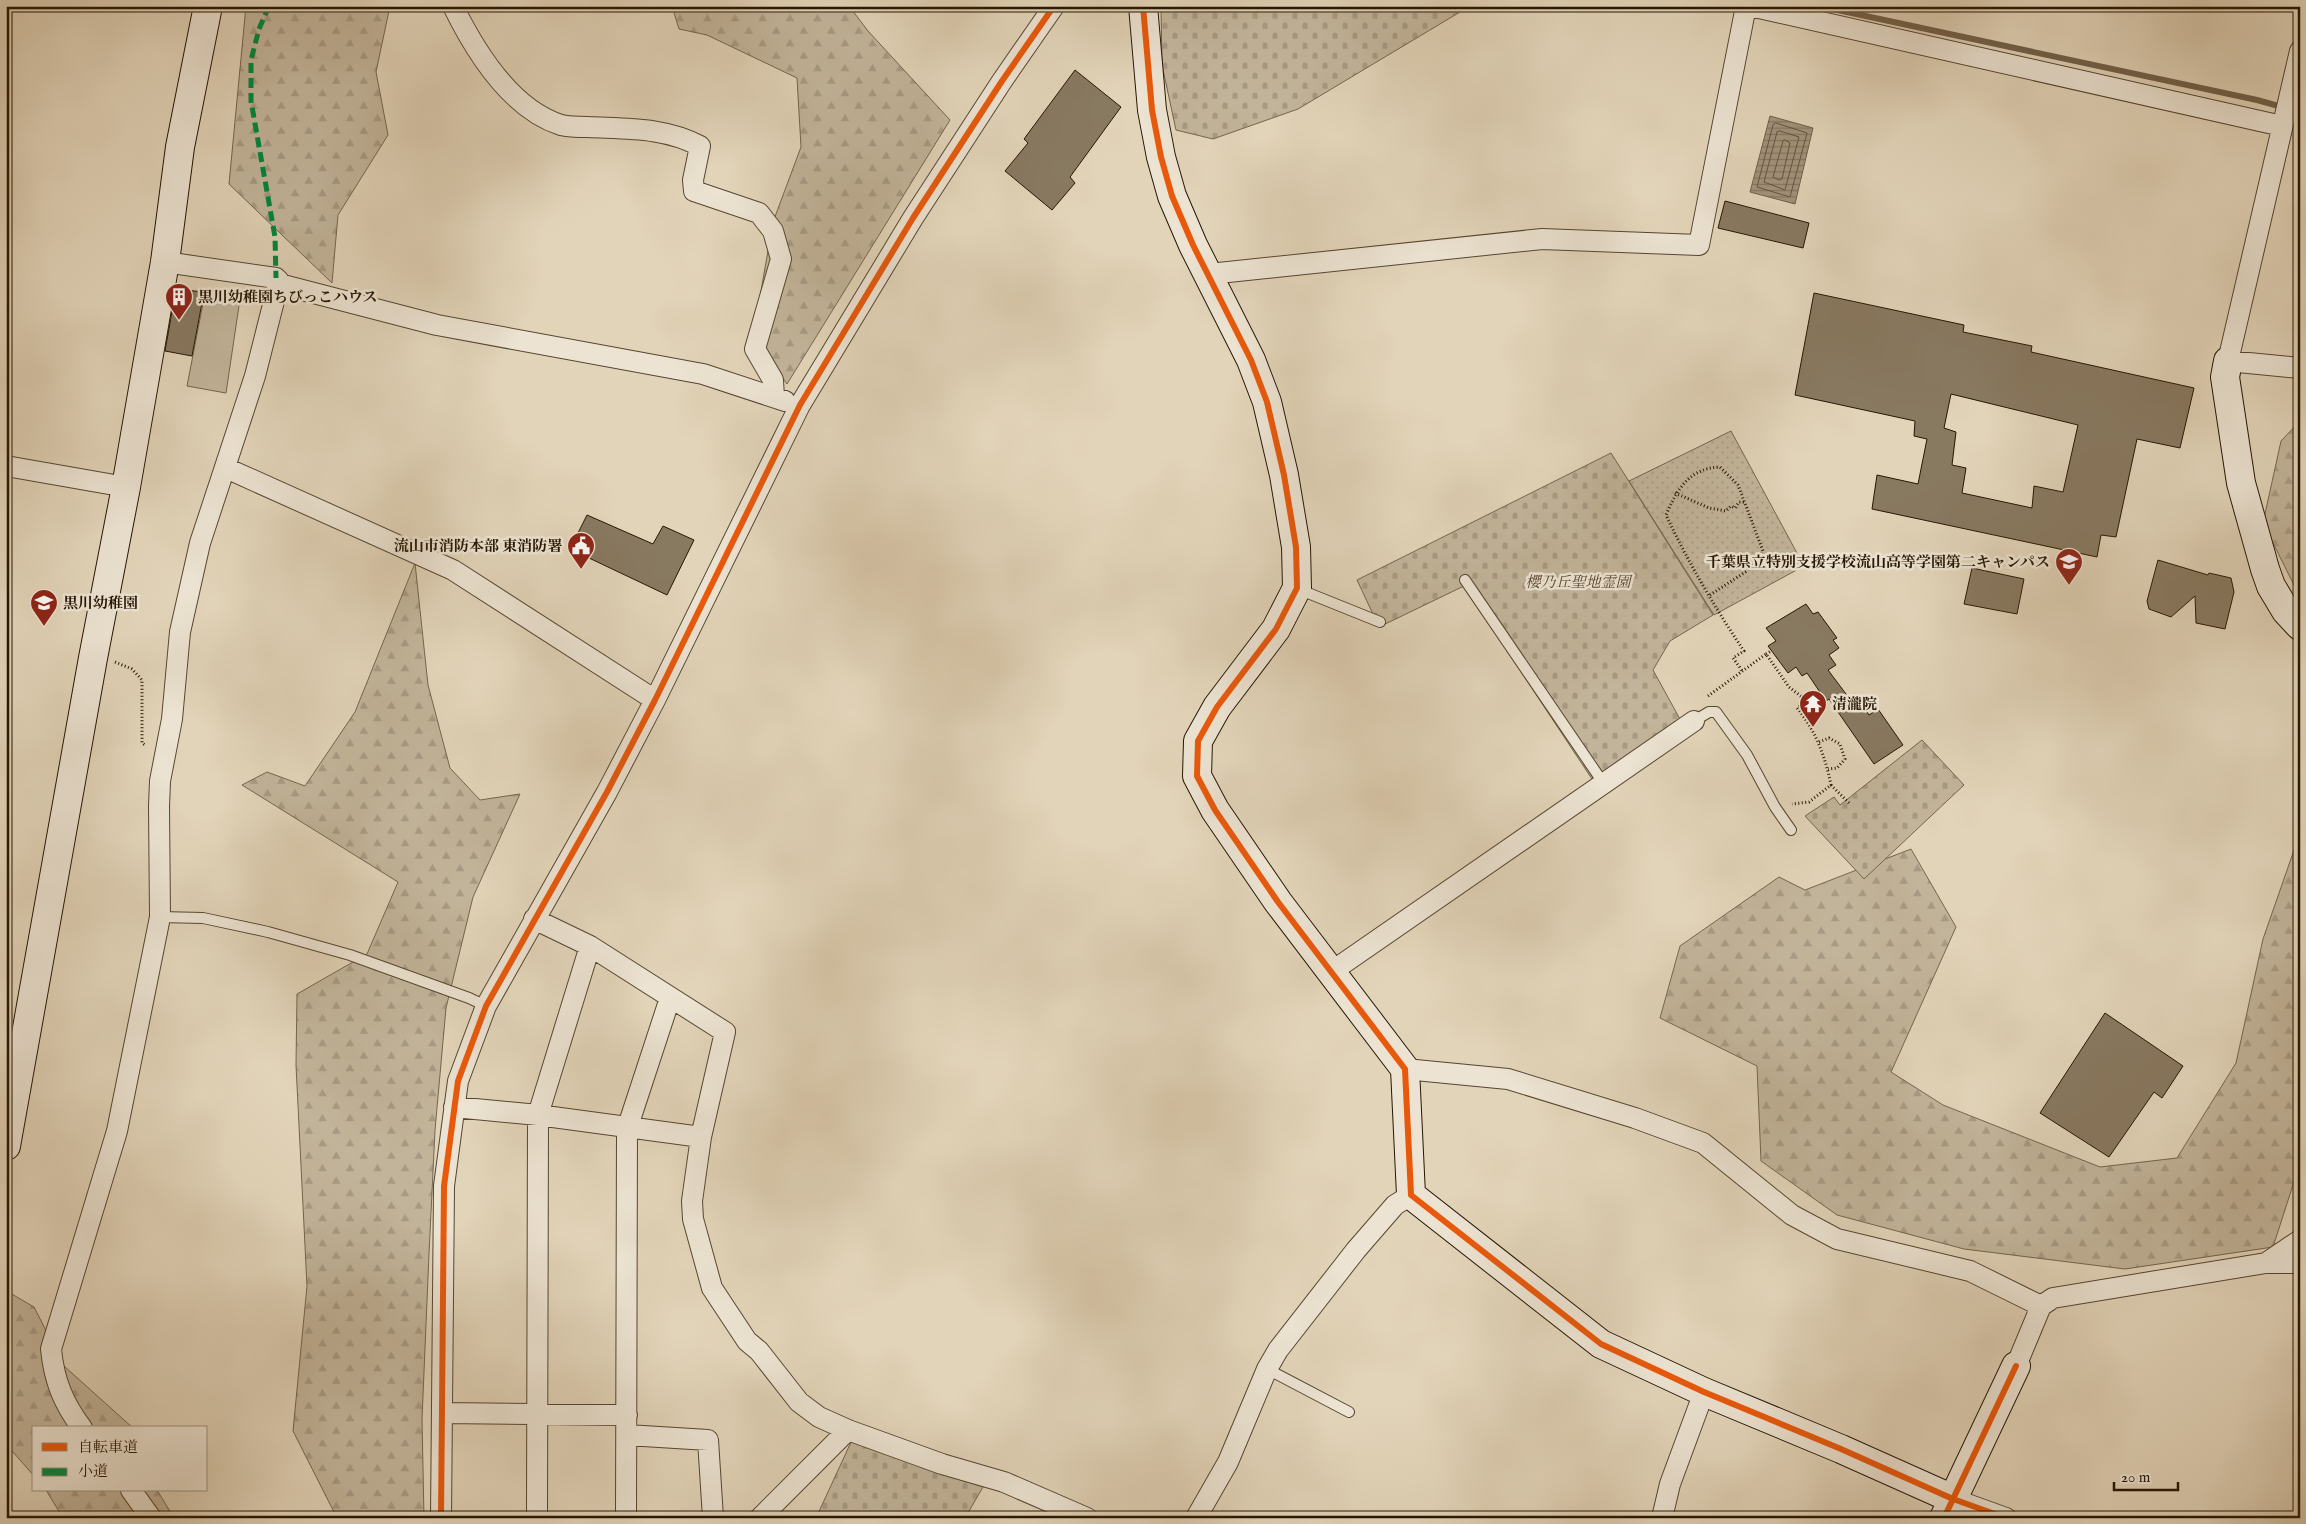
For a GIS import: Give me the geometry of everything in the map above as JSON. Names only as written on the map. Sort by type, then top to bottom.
[{"type":"street","points":[[6,1146],[93,658],[126,487],[165,262],[180,147],[208,6]]},
{"type":"street","points":[[453,6],[479,54],[519,99],[536,113],[562,125],[648,130],[685,138],[700,146],[693,180],[694,191],[759,213],[769,224],[781,258],[755,349],[773,380],[774,397]]},
{"type":"street","points":[[441,1518],[444,1186],[458,1081],[486,1006],[607,792],[655,700],[800,405],[913,218],[1002,81],[1054,6]]},
{"type":"street","points":[[1143,6],[1152,110],[1161,157],[1172,196],[1193,245],[1251,360],[1267,402],[1284,475],[1296,547],[1298,588],[1276,629],[1217,707],[1198,741],[1197,776],[1215,810],[1278,902],[1405,1069],[1411,1195],[1601,1344],[1704,1392],[1841,1448],[1949,1509],[2006,1518]]},
{"type":"street","points":[[1209,274],[1542,239],[1699,245],[1746,6]]},
{"type":"street","points":[[1750,6],[2283,122]]},
{"type":"street","points":[[2300,51],[2225,377],[2240,483],[2270,586],[2286,611],[2300,626]]},
{"type":"street","points":[[80,1426],[68,1410],[60,1393],[54,1373],[51,1349],[117,1131],[160,917],[160,790],[172,719],[180,632],[200,543],[255,376],[279,284],[276,278],[165,262]]},
{"type":"street","points":[[279,284],[437,324],[703,374],[800,405]]},
{"type":"street","points":[[2228,361],[2300,368]]},
{"type":"street","points":[[6,466],[126,487]]},
{"type":"street","points":[[226,468],[453,570],[655,700]]},
{"type":"street","points":[[1331,972],[1701,717]]},
{"type":"street","points":[[534,919],[590,946],[725,1032],[701,1137],[692,1201],[693,1219],[712,1288],[747,1341],[759,1351],[798,1402],[819,1417],[848,1430],[942,1464],[1004,1482],[1087,1518]]},
{"type":"street","points":[[537,1518],[538,1115],[590,946]]},
{"type":"street","points":[[626,1518],[627,1129],[670,998]]},
{"type":"street","points":[[1405,1069],[1508,1079],[1643,1121],[1703,1144],[1792,1215],[1837,1239],[1970,1272],[2041,1306]]},
{"type":"street","points":[[454,1107],[538,1115],[627,1129],[701,1137]]},
{"type":"street","points":[[1196,1518],[1228,1462],[1267,1369],[1278,1350],[1356,1250],[1395,1205],[1411,1195]]},
{"type":"street","points":[[2266,1263],[2300,1240]]},
{"type":"street","points":[[1949,1509],[2016,1366],[2041,1306],[2053,1298],[2266,1263],[2300,1263]]},
{"type":"street","points":[[1662,1518],[1670,1484],[1704,1392]]},
{"type":"street","points":[[442,1412],[627,1415]]},
{"type":"street","points":[[760,1518],[848,1430]]},
{"type":"street","points":[[627,1435],[708,1440],[713,1518]]},
{"type":"street","points":[[132,1492],[151,1518]]},
{"type":"lane","points":[[1465,580],[1604,784]]},
{"type":"lane","points":[[1298,588],[1380,622]]},
{"type":"lane","points":[[1701,717],[1716,712],[1748,755],[1775,807],[1791,830]]},
{"type":"lane","points":[[160,917],[203,918],[340,952],[469,998],[486,1006]]},
{"type":"lane","points":[[1267,1369],[1349,1412]]},
{"type":"path","points":[[1710,595],[1747,571],[1763,551],[1738,485],[1720,467],[1707,468],[1687,478],[1675,493],[1666,515],[1722,618],[1744,650],[1733,658],[1743,672]]},
{"type":"path","points":[[1675,493],[1710,508],[1726,511],[1731,506],[1735,508],[1739,502],[1746,502]]},
{"type":"path","points":[[1701,717],[1702,700],[1771,651]]},
{"type":"path","points":[[1766,654],[1789,687],[1806,701],[1797,708],[1811,725],[1828,769],[1832,785],[1850,803]]},
{"type":"path","points":[[93,658],[120,663],[132,669],[142,680],[143,733]]},
{"type":"path","points":[[1818,742],[1829,738],[1840,744],[1845,759],[1837,768],[1828,769]]},
{"type":"path","points":[[1775,807],[1808,802],[1832,785]]},
{"type":"green space","points":[[246,6],[390,6],[376,72],[388,135],[338,215],[332,283],[229,184]]},
{"type":"green space","points":[[672,6],[849,6],[868,31],[950,120],[787,384],[753,337],[773,222],[801,147],[797,78],[707,35],[679,29]]},
{"type":"green space","points":[[1161,6],[1470,6],[1298,109],[1213,139],[1176,130],[1162,65]]},
{"type":"green space","points":[[205,293],[240,299],[226,393],[187,386]]},
{"type":"green space","points":[[2300,421],[2300,597],[2263,523],[2281,441]]},
{"type":"green space","points":[[1731,431],[1804,566],[1714,615],[1629,481]]},
{"type":"green space","name":"櫻乃丘聖地霊園","points":[[1611,453],[1713,615],[1670,641],[1653,670],[1681,721],[1592,779],[1464,586],[1379,627],[1357,580]]},
{"type":"green space","points":[[415,563],[428,685],[450,768],[480,800],[520,794],[473,897],[446,1008],[435,1130],[429,1254],[422,1419],[424,1518],[337,1518],[293,1431],[307,1286],[296,1065],[297,994],[367,954],[398,882],[242,785],[267,772],[305,786],[355,712]]},
{"type":"green space","points":[[1922,740],[1964,785],[1864,879],[1805,816],[1834,797],[1840,805]]},
{"type":"green space","points":[[2300,833],[2300,1163],[2273,1247],[2125,1269],[1964,1249],[1837,1215],[1761,1161],[1757,1066],[1660,1018],[1680,946],[1779,877],[1805,890],[1911,849],[1956,927],[1891,1072],[1943,1105],[2100,1167],[2177,1158],[2236,1063],[2263,939]]},
{"type":"green space","points":[[10,1293],[34,1307],[64,1366],[131,1426],[32,1426],[32,1474],[6,1444],[6,1295]]},
{"type":"green space","points":[[852,1440],[983,1487],[965,1518],[816,1518]]},
{"type":"green space","points":[[47,1492],[158,1492],[174,1518],[63,1518]]},
{"type":"water","points":[[1770,116],[1813,128],[1795,204],[1750,192]]},
{"type":"building","points":[[1075,70],[1121,107],[1070,177],[1075,183],[1052,210],[1005,171],[1028,143],[1024,139]]},
{"type":"building","points":[[1725,201],[1809,223],[1803,248],[1718,228]]},
{"type":"building","name":"黒川幼稚園ちびっこハウス","points":[[176,289],[204,292],[192,356],[165,351]]},
{"type":"building","points":[[1814,293],[1964,325],[1963,332],[2032,346],[2031,352],[2194,388],[2180,448],[2137,439],[2116,537],[2101,535],[2097,557],[1872,509],[1877,475],[1918,484],[1927,439],[1914,436],[1915,421],[1795,395]],"holes":[[[1951,394],[2078,425],[2063,492],[2034,486],[2032,508],[1962,493],[1966,468],[1952,465],[1956,432],[1944,428]]]},
{"type":"building","points":[[587,515],[653,544],[663,526],[694,540],[667,595],[570,549]]},
{"type":"building","points":[[2158,560],[2208,575],[2209,573],[2231,578],[2234,592],[2225,629],[2196,623],[2195,596],[2171,617],[2149,609],[2147,601]]},
{"type":"building","points":[[1972,568],[2024,579],[2017,614],[1964,604]]},
{"type":"building","points":[[1806,604],[1813,614],[1818,612],[1837,638],[1833,640],[1839,648],[1829,655],[1836,665],[1828,670],[1849,698],[1855,694],[1869,715],[1878,709],[1903,745],[1874,764],[1829,699],[1826,701],[1807,673],[1802,676],[1796,667],[1788,673],[1768,646],[1776,641],[1766,628]]},
{"type":"building","points":[[2105,1013],[2183,1066],[2162,1098],[2154,1092],[2109,1157],[2040,1113]]},
{"type":"waterway","points":[[1819,6],[2257,100],[2300,112]]},
{"type":"marked path","points":[[269,6],[259,29],[251,60],[251,101],[275,237],[276,278]]},
{"type":"cycle path","points":[[441,1518],[444,1186],[458,1081],[486,1006],[607,792],[655,700],[800,405],[913,218],[1002,81],[1054,6]]},
{"type":"cycle path","points":[[1143,6],[1152,110],[1161,157],[1172,196],[1193,245],[1251,360],[1267,402],[1284,475],[1296,547],[1297,588],[1276,629],[1217,707],[1198,741],[1197,776],[1215,810],[1278,902],[1405,1069],[1411,1195],[1601,1344],[1704,1392],[1841,1449],[1953,1499],[2006,1518]]},
{"type":"cycle path","points":[[1944,1518],[2016,1366]]},
{"type":"place","name":"黒川幼稚園ちびっこハウス","points":[[179,321]]},
{"type":"place","name":"流山市消防本部 東消防署","points":[[581,570]]},
{"type":"place","name":"千葉県立特別支援学校流山高等学園第二キャンパス","points":[[2069,586]]},
{"type":"place","name":"黒川幼稚園","points":[[44,627]]},
{"type":"place","name":"清瀧院","points":[[1813,728]]}]
